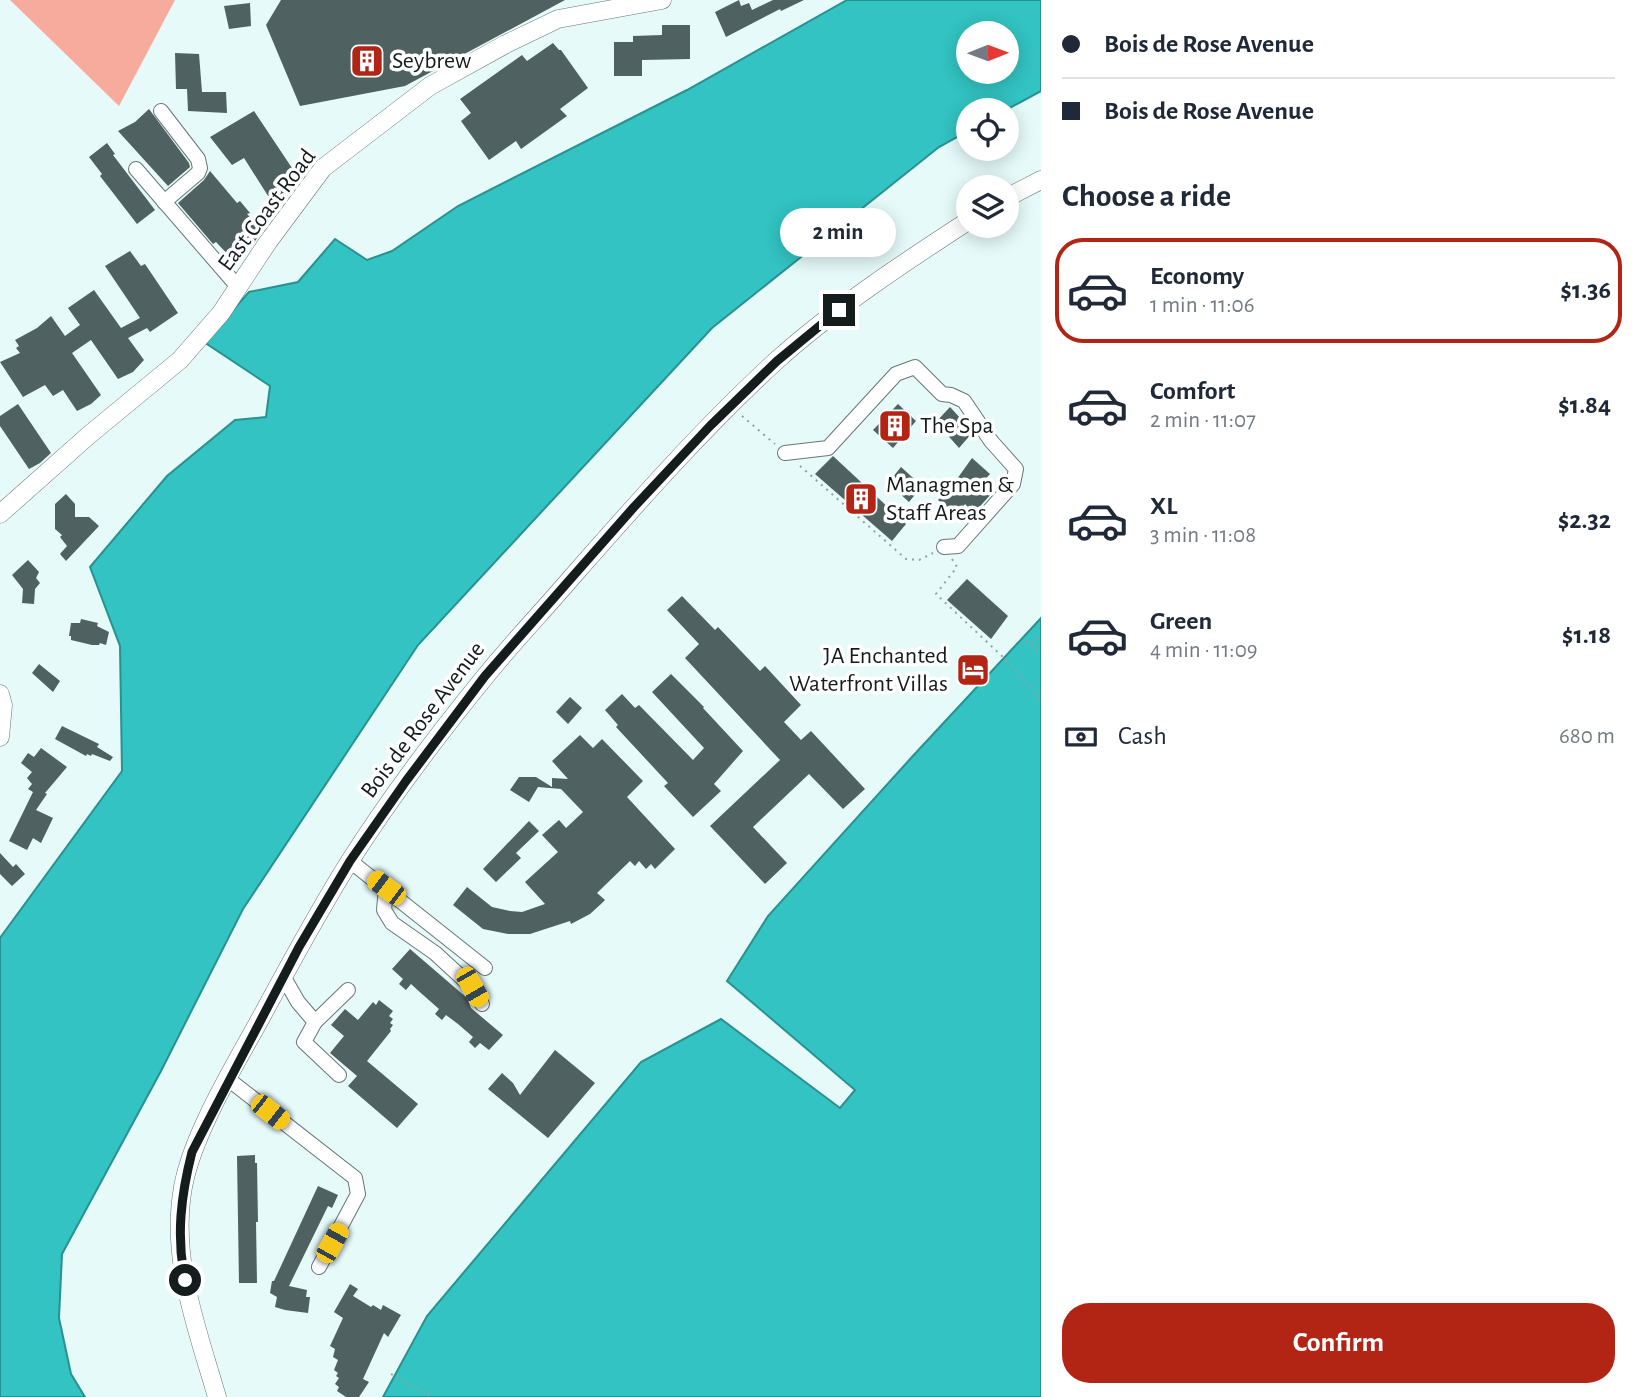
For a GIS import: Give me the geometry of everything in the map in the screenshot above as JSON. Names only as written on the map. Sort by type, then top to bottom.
[{"type":"main road","name":"East Coast Road","points":[[0,514],[89,435],[180,360],[221,313],[268,242],[323,169],[430,86],[506,44],[558,19],[662,0]]},
{"type":"main road","points":[[1019,191],[1041,180]]},
{"type":"main road","name":"Bois de Rose Avenue","points":[[217,1397],[190,1305],[180,1255],[179,1216],[183,1184],[192,1152],[228,1079],[283,976],[350,861],[485,676],[634,507],[777,361],[839,310],[956,229]]},
{"type":"main road","points":[[0,694],[3,705],[0,737]]},
{"type":"street","points":[[161,111],[198,159],[200,168],[198,173],[164,202]]},
{"type":"street","points":[[136,169],[238,287]]},
{"type":"street","points":[[785,453],[828,448],[896,373],[915,367],[942,394],[964,401],[991,441],[1016,469],[1013,484],[958,546],[944,547]]},
{"type":"street","points":[[350,861],[485,968]]},
{"type":"street","points":[[386,888],[384,910],[392,923],[435,953],[472,987],[482,1004]]},
{"type":"street","points":[[283,976],[298,1002],[315,1022]]},
{"type":"street","points":[[339,1075],[304,1042],[315,1022],[348,990]]},
{"type":"street","points":[[228,1079],[355,1178],[358,1194],[318,1267]]},
{"type":"path","points":[[731,406],[906,559],[919,559],[944,547],[957,567],[936,594],[1004,658],[1041,700]]},
{"type":"path","points":[[1031,645],[1041,635]]},
{"type":"path","points":[[1026,640],[1041,655]]},
{"type":"path","points":[[391,1374],[432,1397]]},
{"type":"shaded area","points":[[10,0],[175,0],[119,106]]},
{"type":"water","points":[[847,0],[1041,0],[1041,91],[1019,103],[1019,98],[956,98],[956,138],[939,147],[712,328],[418,645],[243,909],[161,1071],[62,1254],[59,1318],[71,1374],[85,1397],[0,1397],[0,938],[122,771],[120,646],[90,567],[167,476],[235,420],[266,417],[270,386],[204,342],[249,292],[298,282],[335,239],[367,260],[392,251],[458,206],[687,90]]},
{"type":"water","points":[[1041,618],[1041,1397],[383,1397],[427,1316],[641,1062],[721,1019],[840,1108],[855,1090],[727,981],[768,916]]},
{"type":"building","name":"Seybrew","points":[[281,0],[565,0],[405,86],[300,106],[266,25]]},
{"type":"building","points":[[739,0],[741,6],[749,3],[752,10],[773,0],[804,0],[781,11],[780,9],[726,37],[715,12]]},
{"type":"building","points":[[250,3],[251,26],[229,29],[224,6]]},
{"type":"building","points":[[662,25],[690,25],[690,59],[642,60],[642,76],[614,76],[614,42],[633,42],[633,36],[662,35]]},
{"type":"building","points":[[553,43],[588,88],[560,109],[567,116],[521,149],[516,141],[489,160],[461,121],[471,113],[460,99],[522,55],[527,61]]},
{"type":"building","points":[[175,53],[199,54],[202,92],[226,92],[227,113],[188,111],[187,89],[176,89]]},
{"type":"building","points":[[149,109],[190,167],[168,186],[118,131],[135,122]]},
{"type":"building","points":[[254,111],[300,180],[283,202],[275,207],[244,158],[232,165],[210,137]]},
{"type":"building","points":[[107,143],[115,154],[113,155],[155,210],[137,224],[100,176],[102,174],[89,157]]},
{"type":"building","points":[[210,171],[237,203],[240,201],[250,213],[247,214],[263,230],[255,241],[233,260],[216,242],[213,244],[178,203],[204,180]]},
{"type":"building","points":[[130,251],[141,266],[145,264],[178,313],[150,332],[147,328],[128,338],[144,360],[133,372],[118,379],[91,340],[72,353],[101,395],[91,404],[77,411],[63,390],[53,396],[45,385],[23,397],[0,362],[20,353],[15,340],[37,328],[51,316],[65,336],[80,325],[68,308],[94,290],[121,328],[140,318],[105,266]]},
{"type":"building","points":[[18,404],[51,453],[29,469],[0,426],[0,416]]},
{"type":"building","name":"The Spa","points":[[898,404],[916,421],[893,448],[873,430]]},
{"type":"building","points":[[950,407],[973,432],[959,448],[936,422]]},
{"type":"building","name":"Managmen & Staff Areas","points":[[833,456],[906,524],[892,541],[815,474]]},
{"type":"building","points":[[972,458],[990,474],[982,483],[992,493],[974,513],[965,504],[956,515],[938,500]]},
{"type":"building","points":[[901,467],[922,486],[909,502],[888,483]]},
{"type":"building","points":[[66,494],[75,504],[75,517],[89,517],[99,526],[66,561],[60,554],[67,546],[60,537],[62,535],[55,529],[55,504]]},
{"type":"building","points":[[28,560],[39,572],[36,578],[40,583],[35,589],[34,604],[22,603],[23,589],[12,575]]},
{"type":"building","points":[[967,579],[1008,616],[991,639],[947,600]]},
{"type":"building","points":[[682,596],[715,630],[718,627],[760,671],[765,666],[801,705],[784,722],[801,740],[811,731],[865,789],[843,809],[809,774],[753,827],[787,863],[765,884],[710,826],[780,760],[685,658],[699,644],[667,610]]},
{"type":"building","points":[[81,619],[98,623],[97,626],[109,632],[106,645],[71,640],[71,623],[80,623]]},
{"type":"building","points":[[971,654],[982,665],[966,683],[958,675],[963,670],[959,666]]},
{"type":"building","points":[[39,664],[60,681],[53,692],[32,673]]},
{"type":"building","points":[[671,674],[743,751],[714,784],[721,791],[693,817],[664,786],[668,783],[616,727],[618,725],[605,710],[622,694],[635,708],[639,705],[693,760],[704,748],[652,692]]},
{"type":"building","points":[[570,697],[582,708],[568,724],[556,712]]},
{"type":"building","points":[[62,726],[99,744],[97,747],[113,757],[110,761],[92,754],[86,756],[55,739]]},
{"type":"building","points":[[580,735],[593,748],[602,739],[643,781],[627,797],[675,849],[655,869],[651,864],[646,869],[639,861],[635,866],[630,861],[597,893],[605,900],[590,914],[571,924],[570,921],[530,934],[508,934],[483,929],[453,905],[467,887],[492,907],[510,911],[522,912],[545,904],[525,882],[558,852],[542,835],[559,820],[566,828],[583,812],[561,789],[538,787],[529,802],[510,790],[519,777],[536,777],[552,787],[552,778],[568,779],[552,761]]},
{"type":"building","points":[[41,748],[67,767],[45,793],[47,794],[36,810],[53,818],[41,843],[33,838],[27,850],[9,841],[33,792],[28,789],[32,784],[27,778],[32,772],[21,763],[28,753],[34,757]]},
{"type":"building","points":[[529,821],[539,831],[516,853],[521,858],[496,882],[483,869]]},
{"type":"building","points":[[0,853],[13,867],[16,864],[25,874],[12,886],[0,874]]},
{"type":"building","points":[[410,949],[467,998],[471,1008],[503,1035],[489,1050],[480,1043],[475,1048],[469,1042],[473,1037],[446,1015],[442,1020],[435,1014],[439,1009],[411,984],[406,990],[399,984],[403,979],[392,969]]},
{"type":"building","points":[[379,1000],[393,1011],[389,1016],[393,1019],[390,1023],[393,1025],[367,1061],[418,1104],[397,1128],[348,1086],[357,1076],[330,1053],[344,1036],[331,1025],[345,1009],[358,1020],[373,1002],[376,1005]]},
{"type":"building","points":[[555,1050],[595,1083],[548,1138],[488,1089],[502,1073],[513,1083],[520,1095]]},
{"type":"building","points":[[255,1155],[257,1283],[239,1283],[237,1156]]},
{"type":"building","points":[[318,1186],[338,1195],[332,1208],[328,1206],[289,1286],[307,1290],[306,1297],[310,1297],[308,1313],[275,1307],[277,1297],[270,1293],[272,1281]]},
{"type":"building","points":[[350,1284],[358,1289],[353,1296],[371,1307],[373,1305],[381,1310],[383,1305],[401,1315],[388,1337],[384,1333],[363,1379],[369,1382],[359,1397],[346,1397],[337,1391],[339,1387],[335,1384],[339,1378],[334,1370],[338,1360],[333,1357],[335,1349],[330,1346],[343,1318],[334,1312]]},
{"type":"place","name":"Seybrew","points":[[367,61]]},
{"type":"place","name":"The Spa","points":[[895,426]]},
{"type":"place","name":"Managmen & Staff Areas","points":[[861,499]]},
{"type":"place","name":"JA Enchanted Waterfront Villas","points":[[973,670]]},
{"type":"route","points":[[185,1280],[180,1255],[179,1216],[183,1184],[192,1152],[299,947],[350,861],[485,676],[634,507],[710,426],[777,361],[839,310]]}]
